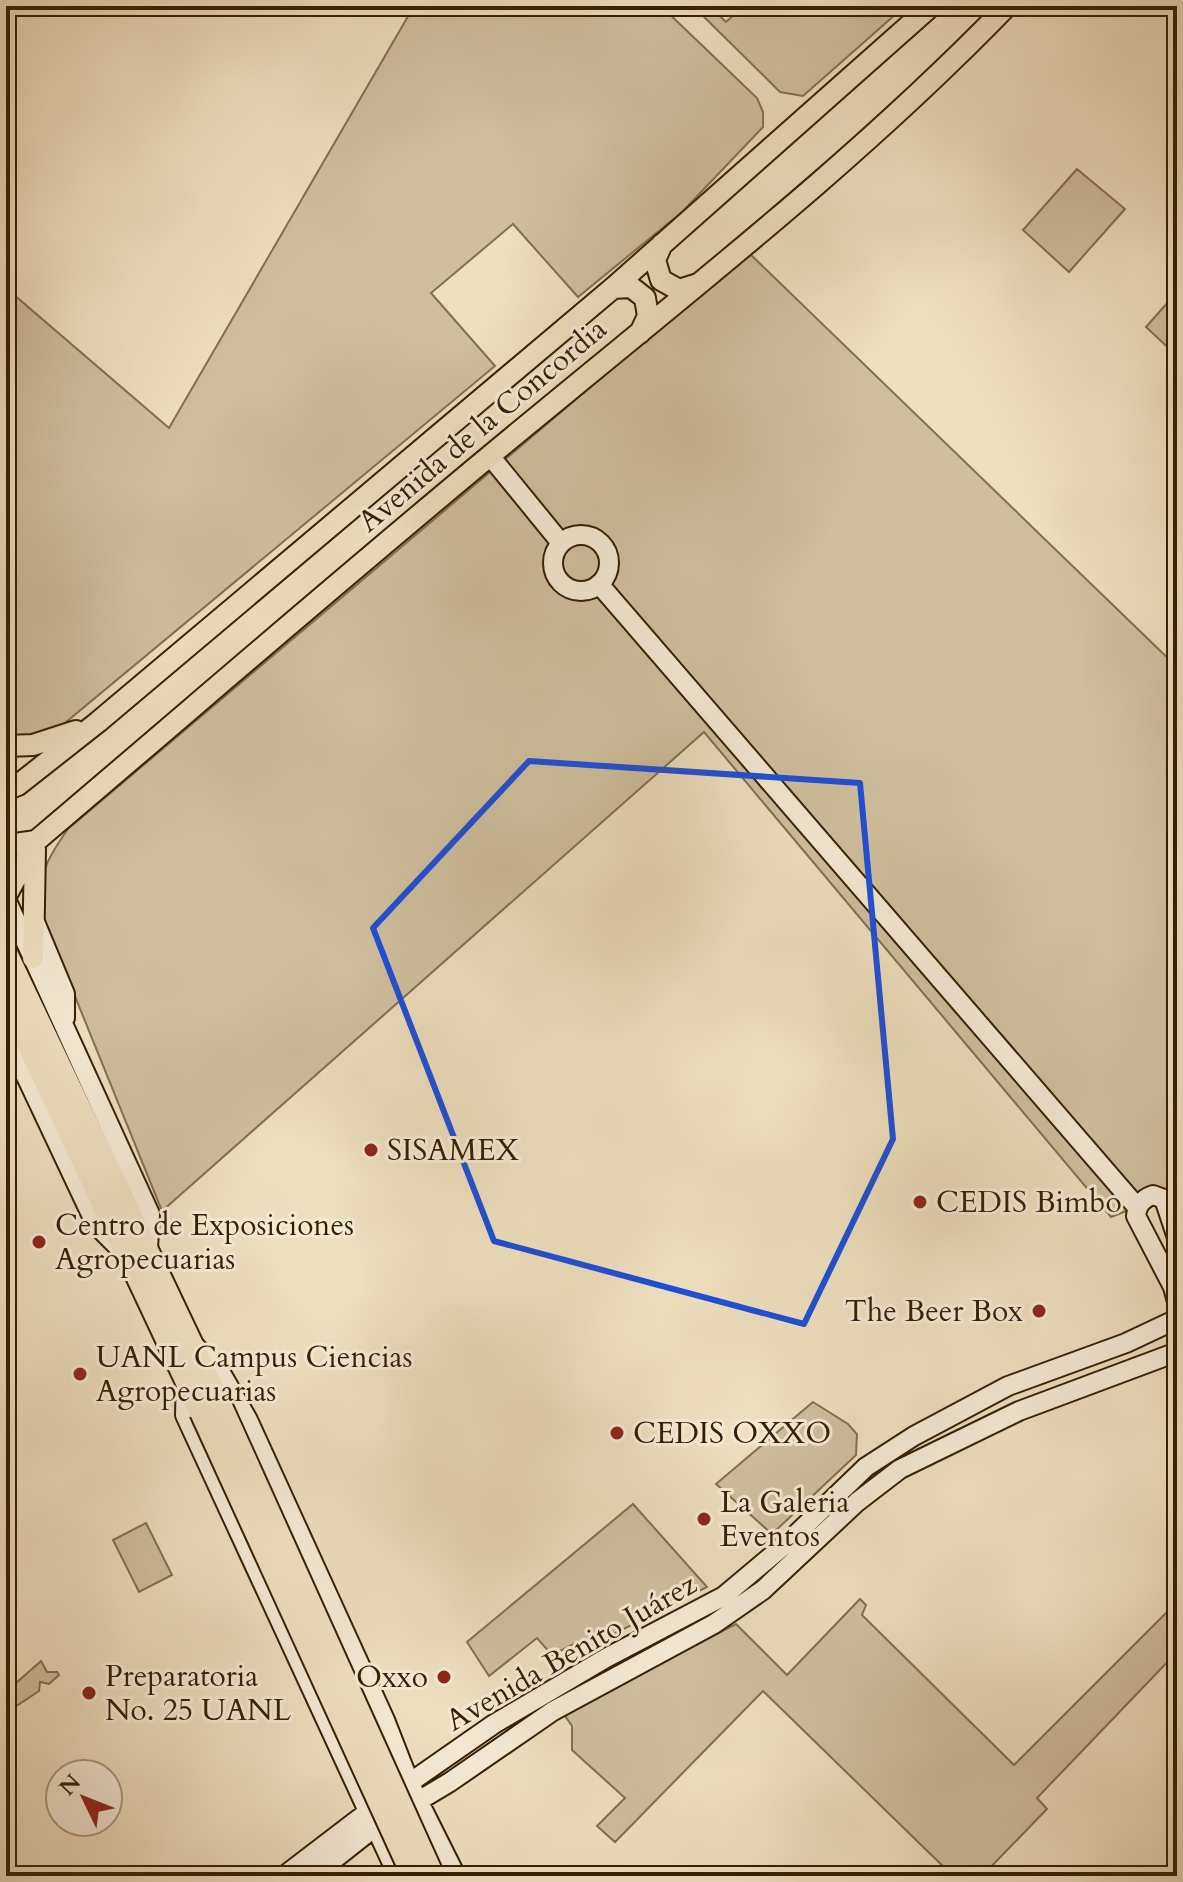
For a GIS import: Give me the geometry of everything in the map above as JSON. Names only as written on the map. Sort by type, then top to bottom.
[{"type":"highway","points":[[6,951],[139,1252],[186,1378],[211,1408],[447,1874]]},
{"type":"highway","points":[[6,997],[126,1224]]},
{"type":"highway","points":[[139,1252],[191,1342],[211,1408],[412,1876]]},
{"type":"main road","name":"Avenida de la Concordia","points":[[10,793],[613,288],[931,6]]},
{"type":"main road","name":"Avenida de la Concordia","points":[[6,898],[36,841],[490,456],[702,283],[944,68],[1007,6]]},
{"type":"main road","points":[[664,241],[655,260],[661,280],[679,290],[702,283]]},
{"type":"main road","points":[[613,288],[631,287],[645,298],[648,316],[640,333]]},
{"type":"main road","points":[[6,746],[56,740],[98,722]]},
{"type":"main road","points":[[6,839],[15,844],[36,841],[33,958]]},
{"type":"street","points":[[490,456],[561,543]]},
{"type":"street","points":[[577,535],[586,535],[602,544],[609,560],[605,578],[599,584],[581,591],[563,585],[553,569],[553,560],[561,543],[577,535]]},
{"type":"street","points":[[599,584],[1137,1207]]},
{"type":"street","points":[[6,898],[150,1214],[139,1252],[96,1225],[6,1034]]},
{"type":"street","points":[[35,922],[65,994],[65,1025]]},
{"type":"street","points":[[6,951],[23,950],[33,958]]},
{"type":"street","points":[[1177,1238],[1164,1199],[1153,1195],[1137,1207],[1136,1216],[1173,1287],[1177,1302]]},
{"type":"street","name":"Avenida Benito Juárez","points":[[313,1876],[410,1784],[488,1728],[606,1658],[704,1609],[737,1586],[866,1467],[887,1452],[1008,1386],[1126,1343],[1177,1319]]},
{"type":"street","points":[[191,1342],[221,1373],[243,1410],[419,1801],[447,1874]]},
{"type":"street","points":[[1126,1343],[1135,1368]]},
{"type":"street","name":"Avenida Benito Juárez","points":[[284,1876],[372,1819],[419,1801],[553,1711],[714,1624],[763,1590],[857,1502],[900,1469],[1019,1411],[1175,1354]]},
{"type":"street","points":[[186,1378],[185,1415],[398,1876]]},
{"type":"street","points":[[887,1452],[900,1469]]},
{"type":"street","points":[[528,1705],[553,1711],[568,1683]]},
{"type":"street","points":[[488,1728],[487,1743],[491,1753]]},
{"type":"street","points":[[398,1754],[414,1765],[441,1762]]},
{"type":"street","points":[[353,1780],[369,1787],[385,1783],[396,1771],[398,1754]]},
{"type":"street","points":[[412,1876],[422,1866],[433,1863],[447,1874]]},
{"type":"highlighted area","points":[[529,761],[860,783],[893,1139],[804,1324],[494,1241],[373,928]]},
{"type":"shaded area","points":[[414,6],[661,6],[757,98],[763,112],[763,127],[682,212],[578,297],[513,224],[431,293],[495,366],[60,727],[32,736],[6,738],[6,288],[169,428]]},
{"type":"shaded area","points":[[693,6],[709,6],[726,22],[744,6],[905,6],[803,96],[780,92]]},
{"type":"shaded area","points":[[1077,169],[1125,209],[1069,272],[1023,230]]},
{"type":"shaded area","points":[[749,253],[1177,667],[1177,1191],[1111,1217],[704,732],[162,1211],[40,910],[43,876],[54,849],[68,829]]},
{"type":"shaded area","points":[[1177,292],[1177,356],[1146,327]]},
{"type":"shaded area","points":[[813,1402],[848,1424],[857,1434],[856,1455],[772,1534],[716,1484]]},
{"type":"shaded area","points":[[633,1504],[707,1587],[588,1647],[582,1640],[552,1655],[537,1638],[489,1676],[467,1642]]},
{"type":"shaded area","points":[[146,1523],[172,1575],[139,1592],[113,1540]]},
{"type":"shaded area","points":[[860,1599],[866,1605],[862,1615],[1014,1765],[1177,1602],[1177,1652],[1037,1798],[1047,1809],[982,1876],[953,1876],[763,1691],[615,1842],[597,1826],[625,1798],[572,1750],[572,1726],[563,1713],[736,1624],[787,1675]]},
{"type":"shaded area","points":[[41,1661],[47,1672],[57,1672],[59,1675],[49,1684],[40,1682],[39,1691],[6,1713],[6,1679],[16,1683]]},
{"type":"place","name":"SISAMEX","points":[[371,1150]]},
{"type":"place","name":"CEDIS Bimbo","points":[[920,1202]]},
{"type":"place","name":"Centro de Exposiciones Agropecuarias","points":[[39,1242]]},
{"type":"place","name":"The Beer Box","points":[[1039,1311]]},
{"type":"place","name":"UANL Campus Ciencias Agropecuarias","points":[[80,1374]]},
{"type":"place","name":"CEDIS OXXO","points":[[617,1433]]},
{"type":"place","name":"La Galeria Eventos","points":[[704,1519]]},
{"type":"place","name":"Oxxo","points":[[444,1677]]},
{"type":"place","name":"Preparatoria No. 25 UANL","points":[[89,1693]]}]
